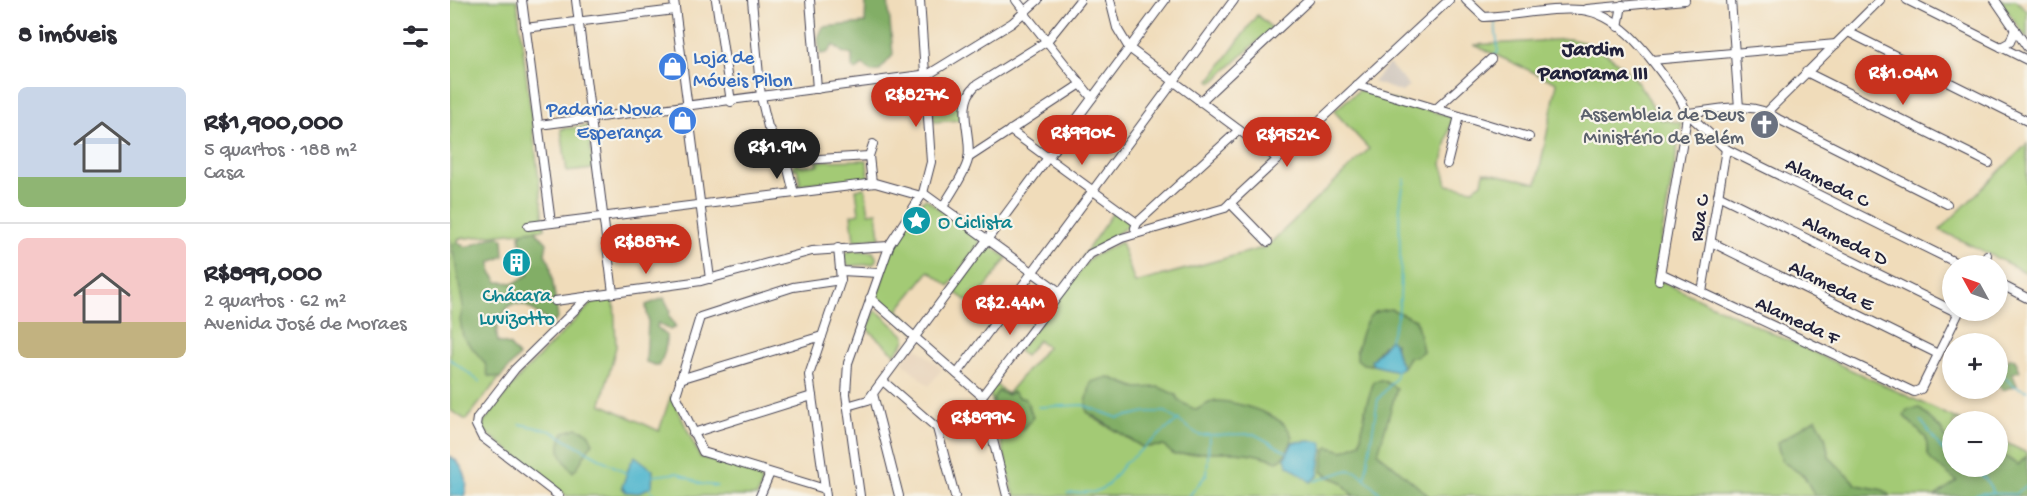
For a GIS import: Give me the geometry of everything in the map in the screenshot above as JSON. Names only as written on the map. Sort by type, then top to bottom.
[{"type":"street","points":[[522,0],[551,223]]},
{"type":"street","points":[[576,0],[613,293]]},
{"type":"street","points":[[674,0],[710,279]]},
{"type":"street","points":[[717,0],[731,102]]},
{"type":"street","points":[[752,0],[761,97],[768,128],[786,161],[794,193]]},
{"type":"street","points":[[810,0],[817,89]]},
{"type":"street","points":[[860,496],[845,386],[848,363],[889,246],[922,194],[931,158],[921,0]]},
{"type":"street","points":[[1016,0],[1092,98]]},
{"type":"street","points":[[539,125],[731,102],[925,75],[963,56],[1025,14],[1038,0]]},
{"type":"street","points":[[968,158],[965,105],[968,94],[975,86],[1047,41],[1080,0]]},
{"type":"street","points":[[1110,0],[1118,28],[1129,48],[1278,159]]},
{"type":"street","points":[[867,402],[1165,0]]},
{"type":"street","points":[[957,374],[1234,0]]},
{"type":"street","points":[[1200,102],[1309,0]]},
{"type":"street","points":[[982,396],[1090,254],[1107,244],[1133,235],[1219,211],[1449,0]]},
{"type":"street","points":[[1466,0],[1484,17],[1685,0]]},
{"type":"street","points":[[1731,0],[1739,108]]},
{"type":"street","points":[[1768,111],[1880,0]]},
{"type":"street","points":[[1907,0],[2027,60]]},
{"type":"street","points":[[1995,0],[2027,47]]},
{"type":"street","points":[[1618,27],[1622,5]]},
{"type":"street","points":[[525,28],[675,10]]},
{"type":"street","points":[[1580,10],[1595,14],[1618,27],[1639,43],[1679,94],[1687,113],[1755,107],[1768,111],[1778,119],[1947,204]]},
{"type":"street","points":[[2001,47],[2012,39],[2015,30]]},
{"type":"street","points":[[1848,32],[2027,121]]},
{"type":"street","points":[[1652,60],[1836,44]]},
{"type":"street","points":[[1436,110],[1491,59]]},
{"type":"street","points":[[1806,72],[1989,163]]},
{"type":"street","points":[[942,207],[968,158],[1081,84]]},
{"type":"street","points":[[1357,86],[1529,137]]},
{"type":"street","name":"Alameda F","points":[[1687,113],[1662,278],[1702,292],[1918,392],[1938,354]]},
{"type":"street","name":"Alameda C","points":[[1687,113],[1726,149],[1942,256]]},
{"type":"street","points":[[1447,164],[1459,116]]},
{"type":"street","points":[[1010,130],[1137,223]]},
{"type":"street","points":[[1133,235],[1137,223],[1239,130]]},
{"type":"street","points":[[872,183],[869,156],[873,144]]},
{"type":"street","name":"Rua C","points":[[1702,292],[1726,149]]},
{"type":"street","points":[[786,161],[869,156]]},
{"type":"street","points":[[528,226],[872,183],[922,194],[1060,292]]},
{"type":"street","name":"Alameda D","points":[[1719,195],[1942,304]]},
{"type":"street","points":[[1230,203],[1268,242]]},
{"type":"street","name":"Alameda E","points":[[1711,242],[1938,354]]},
{"type":"street","points":[[555,301],[710,279],[788,256],[838,248],[889,246]]},
{"type":"street","points":[[838,248],[841,275],[810,369],[826,493],[770,473],[708,455],[700,448],[676,398],[700,317],[841,275],[879,273]]},
{"type":"street","points":[[2008,288],[2027,298]]},
{"type":"street","points":[[559,496],[482,437],[476,425],[477,418],[514,369],[589,296]]},
{"type":"street","points":[[870,298],[982,396],[1007,496]]},
{"type":"street","points":[[1938,354],[1954,321]]},
{"type":"street","points":[[680,379],[822,336]]},
{"type":"street","points":[[883,381],[939,431],[955,496]]},
{"type":"street","points":[[873,394],[899,496]]},
{"type":"street","points":[[693,433],[812,396]]},
{"type":"street","points":[[847,406],[867,402],[876,405]]},
{"type":"street","points":[[760,496],[770,473]]},
{"type":"shaded area","points":[[1389,64],[1409,86],[1402,92],[1373,82]]},
{"type":"shaded area","points":[[915,346],[942,369],[929,386],[902,362]]},
{"type":"green space","points":[[450,0],[517,0],[545,229],[458,239],[472,344],[505,371],[466,420],[450,410]]},
{"type":"green space","points":[[866,0],[888,0],[893,55],[879,71],[871,72],[863,65],[856,70],[852,67],[852,55],[842,52],[834,45],[827,53],[820,54],[818,38],[823,27],[865,23]]},
{"type":"green space","points":[[2000,0],[2016,0],[2027,11],[2027,39]]},
{"type":"green space","points":[[1257,15],[1272,28],[1213,82],[1210,80]]},
{"type":"green space","points":[[1569,39],[1584,43],[1612,57],[1635,79],[1653,105],[1659,119],[1682,123],[1654,278],[1942,412],[1942,431],[1919,408],[1904,416],[1926,438],[1928,455],[1942,468],[1942,477],[1952,477],[1958,482],[1935,496],[1890,496],[1883,490],[1857,485],[1829,457],[1825,436],[1816,418],[1777,444],[1782,461],[1804,476],[1815,496],[1429,496],[1378,453],[1381,440],[1382,380],[1374,382],[1366,406],[1360,443],[1343,451],[1329,447],[1326,476],[1342,482],[1353,496],[1016,496],[1012,489],[990,393],[995,384],[1007,394],[1047,347],[1038,340],[1025,356],[1018,351],[1090,258],[1121,242],[1135,283],[1266,247],[1369,149],[1334,111],[1359,90],[1452,117],[1442,164],[1447,185],[1473,189],[1482,183],[1484,172],[1537,183],[1557,83],[1474,45]],"holes":[[[1391,310],[1416,320],[1423,351],[1409,357],[1403,366],[1399,363],[1395,343],[1375,353],[1372,365],[1363,364],[1356,350],[1365,330]],[[1108,377],[1196,410],[1215,400],[1277,461],[1239,452],[1174,455],[1164,446],[1142,447],[1092,417]]]},
{"type":"green space","points":[[964,89],[960,100],[960,120],[934,122],[932,98]]},
{"type":"green space","points":[[588,126],[593,169],[567,172],[561,129]]},
{"type":"green space","points":[[2027,144],[2027,273],[2008,264],[2008,255],[1991,255],[1940,230]]},
{"type":"green space","points":[[867,160],[868,180],[832,185],[828,181],[802,184],[797,188],[800,181],[797,168],[793,170],[796,162],[801,166],[819,165],[816,161]]},
{"type":"green space","points":[[865,188],[869,213],[877,212],[880,237],[854,241],[851,215],[859,213],[856,189]]},
{"type":"green space","points":[[926,199],[981,241],[949,286],[929,271],[898,310],[918,328],[914,331],[894,315],[877,296],[893,245],[923,200]]},
{"type":"green space","points":[[1114,211],[1128,221],[1128,226],[1081,259]]},
{"type":"green space","points":[[535,230],[547,243],[545,254],[550,263],[558,318],[552,324],[528,307],[510,305],[499,322],[498,342],[509,345],[519,356],[500,378],[488,376],[485,363],[463,337],[460,320],[463,306],[452,245],[457,242],[466,247],[499,236],[503,239],[504,256],[491,262],[491,272],[498,282],[515,283],[529,274],[527,252],[521,252],[520,235],[526,231]]},
{"type":"green space","points":[[991,246],[1007,258],[973,305],[953,291],[987,247]]},
{"type":"green space","points":[[852,250],[873,252],[877,259],[873,264],[850,266],[844,261],[844,254]]},
{"type":"green space","points":[[614,297],[616,347],[601,404],[659,431],[671,395],[700,457],[759,474],[762,484],[757,496],[567,496],[483,430],[483,423],[521,375],[591,304],[598,299]]},
{"type":"green space","points":[[664,298],[670,310],[669,316],[676,327],[670,330],[658,323],[657,327],[666,335],[666,347],[658,366],[646,362],[648,321],[646,305]]},
{"type":"green space","points":[[1391,309],[1416,320],[1423,351],[1416,357],[1409,357],[1403,367],[1399,363],[1395,343],[1383,345],[1371,361],[1373,365],[1363,364],[1357,359],[1357,354],[1366,322],[1374,313]]},
{"type":"green space","points":[[876,310],[905,336],[905,341],[895,354],[867,329]]},
{"type":"green space","points":[[2015,359],[2020,371],[2012,373],[2017,385],[2008,388],[2008,360]]},
{"type":"green space","points":[[1108,377],[1136,388],[1159,387],[1176,395],[1179,401],[1196,410],[1217,401],[1253,408],[1279,421],[1288,429],[1292,438],[1289,448],[1277,461],[1239,452],[1174,455],[1164,446],[1142,447],[1087,412],[1086,403],[1091,382]]},
{"type":"green space","points":[[1382,380],[1397,388],[1378,453],[1429,496],[1353,496],[1342,482],[1322,472],[1325,450],[1329,447],[1343,451],[1360,443],[1366,406],[1374,381]]},
{"type":"green space","points":[[998,391],[1007,395],[1013,392],[1018,397],[1026,399],[1033,417],[1024,427],[1016,431],[1008,431],[995,419],[993,400]]},
{"type":"green space","points":[[1919,408],[1941,429],[1942,469],[1928,455],[1926,438],[1904,416],[1907,410]]},
{"type":"green space","points":[[1816,418],[1825,436],[1829,457],[1857,485],[1883,490],[1890,496],[1815,496],[1804,476],[1782,461],[1777,443]]},
{"type":"green space","points":[[577,428],[588,432],[593,443],[573,472],[561,454],[560,444],[564,432]]},
{"type":"green space","points":[[2008,444],[2027,453],[2018,465],[2008,458]]},
{"type":"green space","points":[[2027,456],[2027,496],[1935,496],[1957,481],[1952,477],[2008,477],[2008,458],[2018,465]]},
{"type":"water","points":[[1390,339],[1395,345],[1403,367],[1397,371],[1373,365],[1371,361]]},
{"type":"water","points":[[1293,442],[1321,442],[1323,445],[1318,476],[1311,482],[1288,465],[1285,458]]},
{"type":"water","points":[[450,456],[462,468],[466,479],[464,496],[450,496]]},
{"type":"water","points":[[635,456],[653,470],[652,486],[639,493],[626,492],[622,487]]},
{"type":"waterway","points":[[1494,56],[1498,52],[1495,21]]},
{"type":"waterway","points":[[1390,339],[1399,307],[1401,275],[1399,227],[1405,179]]},
{"type":"waterway","points":[[450,359],[480,382]]},
{"type":"waterway","points":[[1365,477],[1378,399],[1395,379],[1397,370]]},
{"type":"waterway","points":[[2008,381],[2012,385],[2027,391]]},
{"type":"waterway","points":[[1038,407],[1083,405],[1118,418],[1146,412],[1166,412],[1199,435],[1254,434],[1287,452]]},
{"type":"waterway","points":[[1067,493],[1094,492],[1107,486],[1124,464],[1179,419]]},
{"type":"waterway","points":[[1921,421],[1942,449]]},
{"type":"waterway","points":[[520,424],[551,431],[626,473]]},
{"type":"waterway","points":[[1189,496],[1207,474],[1209,437]]},
{"type":"waterway","points":[[1315,481],[1348,470],[1358,472],[1383,496]]},
{"type":"waterway","points":[[652,476],[677,473],[701,484],[717,486]]},
{"type":"waterway","points":[[1983,477],[1994,493]]},
{"type":"waterway","points":[[1973,496],[1982,493],[2016,494],[2027,485]]},
{"type":"waterway","points":[[649,487],[655,496]]},
{"type":"place","name":"Loja de Móveis Pilon","points":[[672,67]]},
{"type":"place","name":"Padaria Nova Esperança","points":[[683,120]]},
{"type":"place","name":"Assembleia de Deus Ministério de Belém","points":[[1765,125]]},
{"type":"place","name":"O Ciclista","points":[[917,221]]},
{"type":"place","name":"Chácara Luvizotto","points":[[517,263]]},
{"type":"district","name":"Jardim Panorama III","points":[[1593,60]]}]
